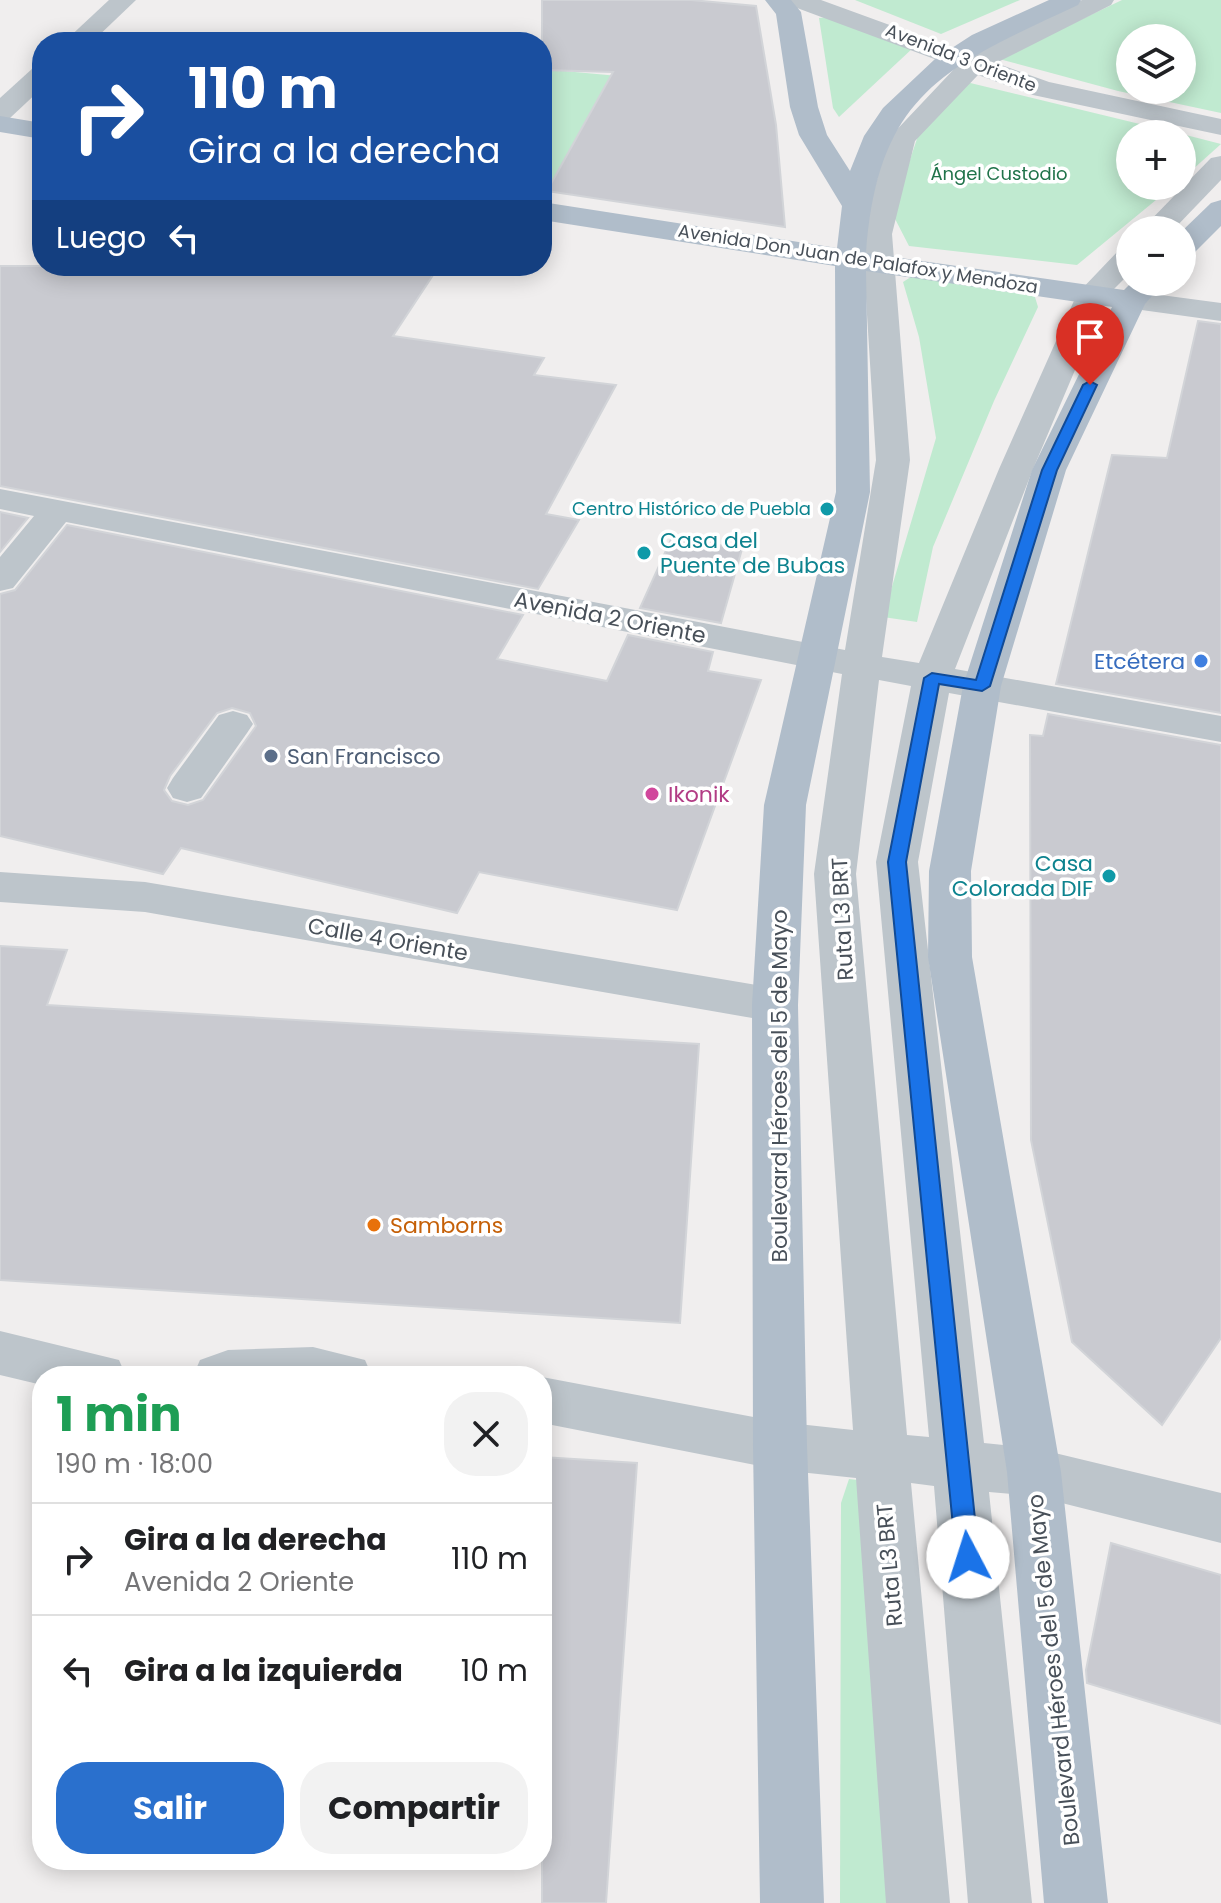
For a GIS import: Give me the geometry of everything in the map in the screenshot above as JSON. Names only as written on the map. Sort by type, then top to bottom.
[{"type":"main road","points":[[777,0],[788,12],[804,107],[813,135],[856,205]]},
{"type":"main road","name":"Boulevard Héroes del 5 de Mayo","points":[[792,1903],[780,1446],[775,1005],[785,805],[853,492],[865,262],[856,205],[861,177],[879,133],[905,102],[963,62],[1069,0]]},
{"type":"main road","points":[[0,124],[32,129]]},
{"type":"main road","points":[[1196,234],[1221,209]]},
{"type":"main road","name":"Avenida Don Juan de Palafox y Mendoza","points":[[552,213],[865,262],[1116,282]]},
{"type":"main road","name":"Boulevard Héroes del 5 de Mayo","points":[[1076,1903],[1034,1472],[950,957],[950,871],[982,686],[1049,470],[1120,296]]},
{"type":"street","points":[[88,32],[124,0]]},
{"type":"street","name":"Avenida 3 Oriente","points":[[798,0],[885,29],[963,62],[1073,97],[1221,127]]},
{"type":"street","name":"Ruta L3 BRT","points":[[918,1903],[835,874],[893,460],[865,262],[877,234],[902,139],[963,62],[1102,0]]},
{"type":"street","points":[[0,112],[32,83]]},
{"type":"street","points":[[1170,216],[1221,164]]},
{"type":"street","points":[[1000,1903],[959,1463],[897,862],[932,678],[1016,469],[1117,296]]},
{"type":"street","name":"Avenida Don Juan de Palafox y Mendoza","points":[[1168,296],[1221,312]]},
{"type":"street","name":"Avenida 2 Oriente","points":[[0,499],[816,657],[1221,729]]},
{"type":"street","points":[[0,580],[58,510]]},
{"type":"street","points":[[191,568],[214,540]]},
{"type":"street","points":[[187,788],[233,724]]},
{"type":"street","name":"Calle 4 Oriente","points":[[0,887],[145,897],[775,1005]]},
{"type":"street","points":[[0,1353],[57,1366]]},
{"type":"street","points":[[552,1402],[780,1446],[1034,1472],[1221,1518]]},
{"type":"green space","points":[[855,0],[1020,0],[941,34]]},
{"type":"green space","points":[[1122,0],[1221,0],[1221,113],[1179,104],[1196,104],[1196,24],[1116,24],[1116,90],[999,59]]},
{"type":"green space","points":[[829,17],[914,47],[839,117],[833,108],[819,18]]},
{"type":"green space","points":[[552,70],[673,81],[552,187]]},
{"type":"green space","name":"Ángel Custodio","points":[[962,81],[1123,120],[1116,120],[1116,200],[1156,200],[1137,216],[1116,216],[1116,233],[1077,265],[909,246],[892,213],[922,124]]},
{"type":"green space","points":[[1196,138],[1221,144],[1196,166]]},
{"type":"green space","points":[[914,275],[1019,290],[1035,297],[1038,307],[994,401],[933,547],[917,622],[883,617],[936,438],[919,337],[903,282]]},
{"type":"green space","points":[[849,1479],[892,1484],[924,1903],[840,1903],[841,1503]]},
{"type":"building","points":[[542,0],[691,0],[756,6],[776,125],[785,227],[552,192],[552,182],[613,72],[552,70],[552,32],[542,32]]},
{"type":"building","points":[[0,266],[32,266],[32,276],[432,276],[393,336],[544,358],[534,375],[616,385],[546,514],[579,520],[538,589],[0,486]]},
{"type":"building","points":[[1198,321],[1221,324],[1221,713],[1056,684],[1112,455],[1167,458]]},
{"type":"building","points":[[0,512],[28,518],[0,552]]},
{"type":"building","name":"San Francisco","points":[[67,525],[523,615],[497,659],[607,681],[628,635],[713,652],[708,671],[761,680],[677,910],[479,872],[457,913],[181,848],[163,874],[0,836],[0,594],[15,590]],"holes":[[[232,708],[250,713],[256,726],[203,800],[188,805],[172,801],[164,790],[170,776],[217,713]]]},
{"type":"building","points":[[672,537],[742,549],[721,623],[640,608]]},
{"type":"building","points":[[1048,714],[1221,745],[1221,1338],[1162,1425],[1072,1342],[1031,1140],[1030,735],[1043,736]]},
{"type":"building","name":"Samborns","points":[[0,946],[67,950],[47,1005],[699,1044],[680,1323],[0,1280]]},
{"type":"building","points":[[552,1458],[637,1463],[606,1903],[542,1903],[542,1870],[552,1870]]},
{"type":"building","points":[[1111,1543],[1221,1575],[1221,1724],[1087,1683],[1086,1670]]},
{"type":"place","name":"Centro Histórico de Puebla","points":[[827,509]]},
{"type":"place","name":"Casa del Puente de Bubas","points":[[644,553]]},
{"type":"place","name":"Etcétera","points":[[1201,661]]},
{"type":"place","name":"San Francisco","points":[[271,756]]},
{"type":"place","name":"Ikonik","points":[[652,794]]},
{"type":"place","name":"Casa Colorada DIF","points":[[1109,876]]},
{"type":"place","name":"Samborns","points":[[374,1225]]},
{"type":"route","points":[[968,1557],[897,862],[932,678],[982,686],[1049,470],[1090,385]]}]
